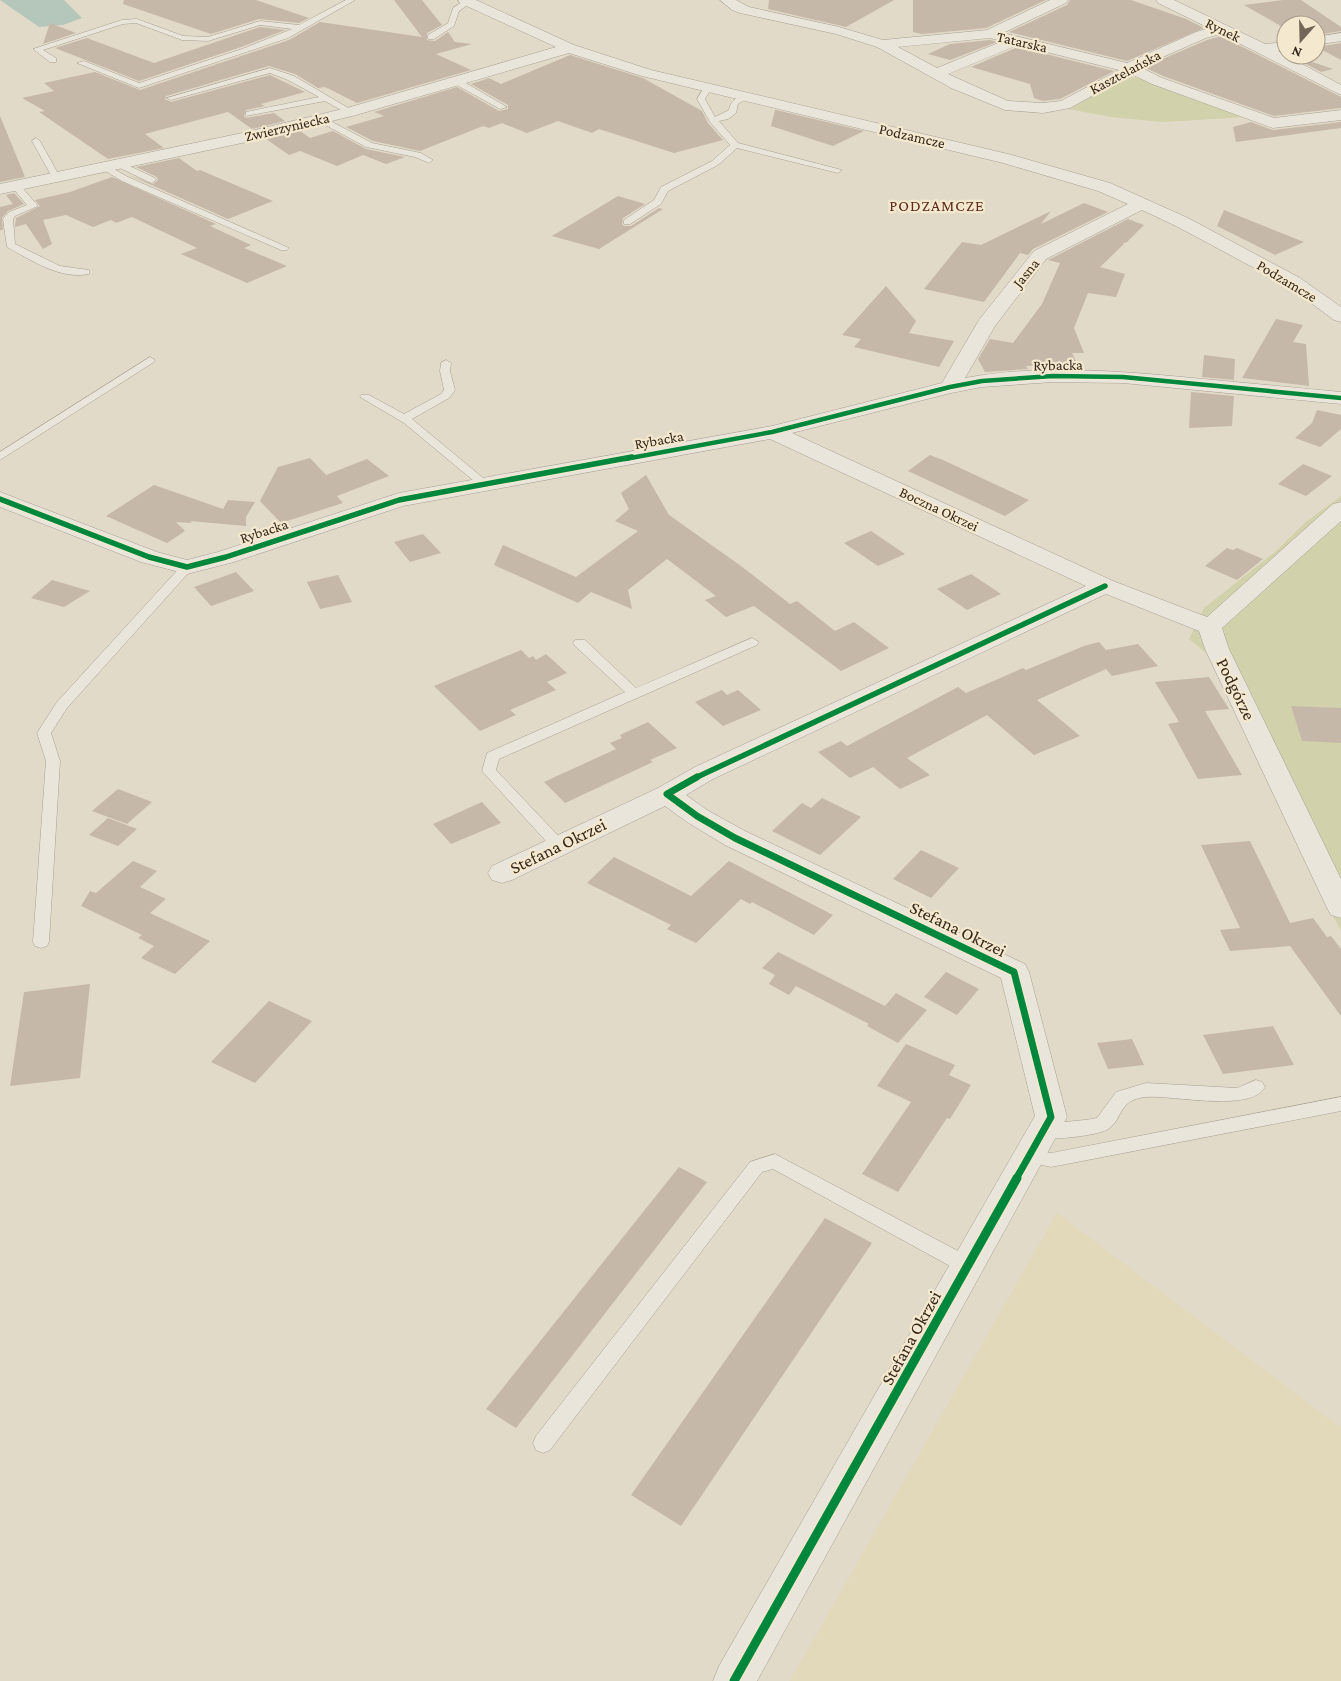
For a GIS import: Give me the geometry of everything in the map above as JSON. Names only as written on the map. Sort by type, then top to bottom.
[{"type":"street","points":[[727,0],[745,10],[882,44],[936,74],[1018,40]]},
{"type":"street","points":[[990,34],[1061,0]]},
{"type":"street","name":"Rynek","points":[[1163,0],[1263,49],[1276,47]]},
{"type":"street","name":"Podzamcze","points":[[467,1],[569,48],[647,72],[1008,159],[1104,187],[1182,222],[1294,282],[1341,316]]},
{"type":"street","name":"Kasztelańska","points":[[936,74],[956,85],[1006,104],[1029,108],[1058,107],[1121,75],[1129,68],[1201,34],[1221,29]]},
{"type":"street","name":"Tatarska","points":[[882,44],[990,34],[1129,68],[1157,81],[1273,123],[1341,116]]},
{"type":"street","points":[[1326,39],[1341,37]]},
{"type":"street","name":"Zwierzyniecka","points":[[0,189],[351,112],[569,48]]},
{"type":"street","points":[[1263,49],[1337,86]]},
{"type":"street","name":"Jasna","points":[[950,387],[986,324],[1040,255],[1142,204]]},
{"type":"street","name":"Rybacka","points":[[0,499],[149,558],[187,567],[399,500],[772,432],[950,387],[982,381],[1053,376],[1123,377],[1341,398]]},
{"type":"street","name":"Boczna Okrzei","points":[[772,432],[1105,586]]},
{"type":"street","points":[[1105,586],[1210,627],[1341,509]]},
{"type":"street","name":"Stefana Okrzei","points":[[502,873],[668,794],[704,772],[1105,586]]},
{"type":"street","name":"Podgórze","points":[[1210,627],[1217,650],[1341,908]]},
{"type":"street","name":"Stefana Okrzei","points":[[668,794],[697,816],[735,838],[1014,972],[1051,1117],[734,1681]]},
{"type":"lane","points":[[81,63],[139,86],[245,51],[301,28],[351,0]]},
{"type":"lane","points":[[431,37],[451,24],[456,10],[467,1]]},
{"type":"lane","points":[[53,60],[37,49],[122,22],[137,20],[182,38],[208,39],[260,22],[301,28]]},
{"type":"lane","points":[[171,98],[270,70],[292,78],[351,112]]},
{"type":"lane","points":[[456,81],[503,107]]},
{"type":"lane","points":[[708,88],[701,99],[713,120],[735,145],[838,170]]},
{"type":"lane","points":[[713,120],[725,117],[733,111],[735,102],[745,97]]},
{"type":"lane","points":[[249,114],[326,98]]},
{"type":"lane","points":[[321,119],[369,145],[418,155],[429,160]]},
{"type":"lane","points":[[36,141],[56,177]]},
{"type":"lane","points":[[628,222],[658,202],[664,189],[715,163],[735,145]]},
{"type":"lane","points":[[112,165],[202,203]]},
{"type":"lane","points":[[112,165],[125,179],[284,248]]},
{"type":"lane","points":[[16,186],[33,206],[12,214],[8,219],[10,245],[44,263],[72,274],[86,272]]},
{"type":"lane","points":[[0,456],[150,360]]},
{"type":"lane","points":[[404,419],[445,396],[450,390],[445,371],[446,363]]},
{"type":"lane","points":[[365,397],[404,419],[484,484]]},
{"type":"lane","points":[[41,942],[53,761],[44,733],[62,705],[187,567]]},
{"type":"lane","points":[[559,846],[488,771],[492,756],[752,642]]},
{"type":"lane","points":[[580,643],[634,693]]},
{"type":"lane","points":[[1256,1087],[1238,1095],[1146,1090],[1122,1097],[1103,1124],[1079,1129],[1037,1144],[1051,1160],[1341,1104]]},
{"type":"lane","points":[[543,1443],[756,1167],[775,1161],[968,1266]]},
{"type":"shaded area","points":[[0,0],[64,0],[82,18],[63,25],[39,27]]},
{"type":"shaded area","points":[[1057,1213],[1341,1428],[1341,1681],[790,1681]]},
{"type":"green space","points":[[1128,77],[1139,78],[1249,117],[1162,122],[1111,117],[1068,109]]},
{"type":"green space","points":[[1341,496],[1341,931],[1312,877],[1207,654],[1189,639],[1204,608],[1275,552],[1307,521]]},
{"type":"building","points":[[124,0],[256,0],[309,18],[299,23],[259,19],[211,34],[123,4]]},
{"type":"building","points":[[394,0],[422,0],[442,25],[427,33],[427,40],[435,41],[448,32],[455,42],[472,44],[436,54],[471,70],[357,103],[325,87],[318,88],[295,74],[269,66],[166,96],[165,99],[171,102],[270,75],[305,92],[261,104],[265,106],[246,110],[244,116],[246,118],[274,113],[285,121],[252,129],[228,112],[145,134],[164,148],[108,159],[39,112],[45,111],[22,98],[54,91],[44,83],[95,72],[140,90],[289,40],[320,22],[422,37]]},
{"type":"building","points":[[769,0],[894,0],[846,27],[768,9]]},
{"type":"building","points":[[913,0],[1046,0],[986,28],[922,34],[913,32]]},
{"type":"building","points":[[1070,0],[1131,0],[1186,19],[1204,28],[1127,61],[1009,32],[1067,5]]},
{"type":"building","points":[[1283,0],[1301,0],[1323,15],[1276,15],[1276,23],[1244,5]]},
{"type":"building","points":[[1326,17],[1341,27],[1341,31],[1326,33]]},
{"type":"building","points":[[50,23],[76,33],[43,44]]},
{"type":"building","points":[[260,27],[285,30],[241,47],[139,81],[55,48],[87,38],[154,63]]},
{"type":"building","points":[[1221,36],[1341,97],[1341,108],[1274,116],[1163,76],[1144,67],[1207,40]]},
{"type":"building","points":[[990,40],[997,42],[950,60],[928,54],[950,44]]},
{"type":"building","points":[[1341,43],[1341,60],[1326,52],[1326,46]]},
{"type":"building","points":[[1018,47],[1114,71],[1060,99],[1043,101],[1034,98],[1030,84],[971,67]]},
{"type":"building","points":[[570,55],[643,78],[702,111],[708,123],[723,140],[674,153],[599,129],[592,133],[558,121],[527,133],[502,123],[489,128],[483,126],[420,151],[373,141],[346,127],[384,116],[374,112],[457,87],[499,111],[508,109],[508,105],[471,84],[489,78],[501,84]]},
{"type":"building","points":[[1308,65],[1321,65],[1333,69],[1321,72]]},
{"type":"building","points":[[775,110],[864,131],[833,146],[771,126]]},
{"type":"building","points":[[0,116],[25,177],[0,182]]},
{"type":"building","points":[[1251,122],[1273,130],[1341,122],[1341,128],[1236,142],[1233,127]]},
{"type":"building","points":[[300,131],[310,138],[333,131],[366,149],[405,157],[386,164],[363,155],[337,166],[300,151],[289,155],[266,139]]},
{"type":"building","points":[[179,158],[197,171],[200,170],[273,201],[228,219],[124,173],[153,184],[158,180],[157,177],[136,167]]},
{"type":"building","points":[[112,177],[216,224],[210,226],[251,245],[244,248],[287,266],[247,283],[181,254],[197,248],[132,217],[116,223],[111,220],[93,227],[66,215],[43,220],[52,244],[43,249],[26,224],[15,227],[16,218],[40,206],[35,200],[70,192]]},
{"type":"building","points":[[14,193],[24,204],[8,211],[2,218],[3,230],[0,230],[0,207],[13,204],[6,195]]},
{"type":"building","points":[[618,196],[645,204],[623,218],[622,224],[624,226],[631,226],[659,208],[663,209],[599,249],[552,236]]},
{"type":"building","points":[[1084,203],[1108,212],[1033,249],[1028,255],[1020,253],[984,302],[924,289],[962,242],[981,245],[1051,211],[1041,224]]},
{"type":"building","points":[[1224,210],[1304,242],[1275,255],[1217,226]]},
{"type":"building","points":[[1128,219],[1144,225],[1100,267],[1125,274],[1116,297],[1088,293],[1074,328],[1084,353],[1072,353],[1077,364],[1026,366],[1028,369],[985,372],[978,359],[990,339],[1013,343],[1042,304],[1060,263],[1048,260]]},
{"type":"building","points":[[886,286],[916,321],[909,333],[954,341],[939,367],[854,347],[861,339],[842,335]]},
{"type":"building","points":[[1276,319],[1303,325],[1293,342],[1306,344],[1309,386],[1242,378]]},
{"type":"building","points":[[1204,355],[1235,359],[1234,380],[1202,377]]},
{"type":"building","points":[[1191,392],[1234,396],[1232,426],[1189,428]]},
{"type":"building","points":[[1317,410],[1341,415],[1341,429],[1320,447],[1295,438],[1312,423]]},
{"type":"building","points":[[930,455],[1029,500],[1005,516],[908,471]]},
{"type":"building","points":[[310,458],[326,475],[367,459],[389,476],[337,496],[343,503],[281,523],[260,501],[278,467]]},
{"type":"building","points":[[1303,464],[1332,476],[1306,496],[1278,484]]},
{"type":"building","points":[[646,475],[669,515],[741,566],[790,604],[797,601],[835,631],[854,622],[889,648],[841,671],[754,606],[726,617],[705,600],[716,596],[667,559],[628,590],[632,609],[591,592],[578,603],[494,565],[503,545],[576,577],[638,531],[615,521],[629,509],[621,493]]},
{"type":"building","points":[[154,485],[223,509],[228,500],[255,502],[246,517],[246,526],[190,521],[192,523],[176,522],[185,531],[167,543],[106,516]]},
{"type":"building","points":[[871,531],[905,554],[878,566],[844,543]]},
{"type":"building","points":[[423,534],[441,553],[410,562],[394,542]]},
{"type":"building","points":[[1227,548],[1233,550],[1237,548],[1263,559],[1237,580],[1205,566]]},
{"type":"building","points":[[236,572],[254,591],[211,606],[194,587]]},
{"type":"building","points":[[971,574],[1001,594],[967,610],[937,589]]},
{"type":"building","points":[[338,575],[352,602],[320,609],[307,582]]},
{"type":"building","points":[[52,580],[90,591],[64,607],[31,598]]},
{"type":"building","points":[[1099,642],[1106,650],[1138,644],[1158,666],[1112,676],[1106,669],[1037,700],[1080,736],[1034,755],[987,715],[907,758],[930,775],[900,789],[873,767],[850,778],[818,752],[841,741],[847,746],[958,687],[966,693],[1023,668],[1026,670],[1084,646]]},
{"type":"building","points":[[521,650],[529,658],[533,656],[536,660],[546,654],[567,673],[547,682],[556,690],[510,710],[516,715],[480,731],[434,686]]},
{"type":"building","points":[[1209,677],[1229,709],[1205,711],[1242,775],[1198,779],[1168,724],[1179,722],[1155,682]]},
{"type":"building","points":[[722,690],[727,695],[738,690],[761,710],[723,726],[695,702]]},
{"type":"building","points":[[1291,706],[1341,708],[1341,743],[1302,741]]},
{"type":"building","points":[[648,722],[677,748],[650,760],[653,762],[565,803],[544,782],[616,749],[610,743],[622,738],[620,735]]},
{"type":"building","points":[[118,789],[152,802],[127,824],[92,811]]},
{"type":"building","points":[[822,798],[861,817],[820,855],[772,831],[802,803],[811,808]]},
{"type":"building","points":[[482,802],[501,823],[451,844],[433,824]]},
{"type":"building","points":[[108,818],[137,829],[118,846],[89,835]]},
{"type":"building","points":[[1250,841],[1290,923],[1313,918],[1327,937],[1331,936],[1341,949],[1341,1016],[1290,946],[1230,951],[1220,930],[1240,928],[1201,845]]},
{"type":"building","points":[[921,850],[959,868],[931,898],[893,879]]},
{"type":"building","points":[[614,857],[691,896],[729,861],[833,915],[814,935],[752,902],[750,904],[741,899],[696,943],[667,929],[671,925],[587,883]]},
{"type":"building","points":[[133,861],[157,871],[140,887],[166,899],[150,913],[210,941],[175,974],[141,958],[154,946],[138,938],[142,935],[81,906],[90,891],[96,893]]},
{"type":"building","points":[[778,952],[885,1006],[896,993],[927,1010],[898,1043],[867,1026],[869,1024],[796,986],[789,995],[769,984],[775,975],[762,968]]},
{"type":"building","points":[[946,972],[979,989],[957,1015],[924,997]]},
{"type":"building","points":[[90,984],[80,1078],[10,1086],[24,992]]},
{"type":"building","points":[[269,1001],[312,1021],[255,1083],[211,1062]]},
{"type":"building","points":[[1273,1026],[1294,1065],[1223,1074],[1203,1035]]},
{"type":"building","points":[[1132,1039],[1144,1065],[1108,1069],[1097,1043]]},
{"type":"building","points":[[906,1044],[955,1065],[949,1075],[971,1085],[950,1119],[947,1118],[898,1192],[862,1174],[911,1102],[877,1086]]},
{"type":"building","points":[[679,1167],[707,1182],[516,1428],[486,1409]]},
{"type":"building","points":[[825,1218],[872,1243],[681,1526],[631,1495]]},
{"type":"cycle path","points":[[0,499],[149,557],[187,567],[226,557],[399,500],[772,432],[950,387],[982,381],[1053,376],[1123,377],[1341,398]]},
{"type":"cycle path","points":[[734,1681],[1051,1117],[1014,972],[735,838],[697,816],[667,794],[704,773],[1105,586]]},
{"type":"district","name":"PODZAMCZE","points":[[937,205]]}]
